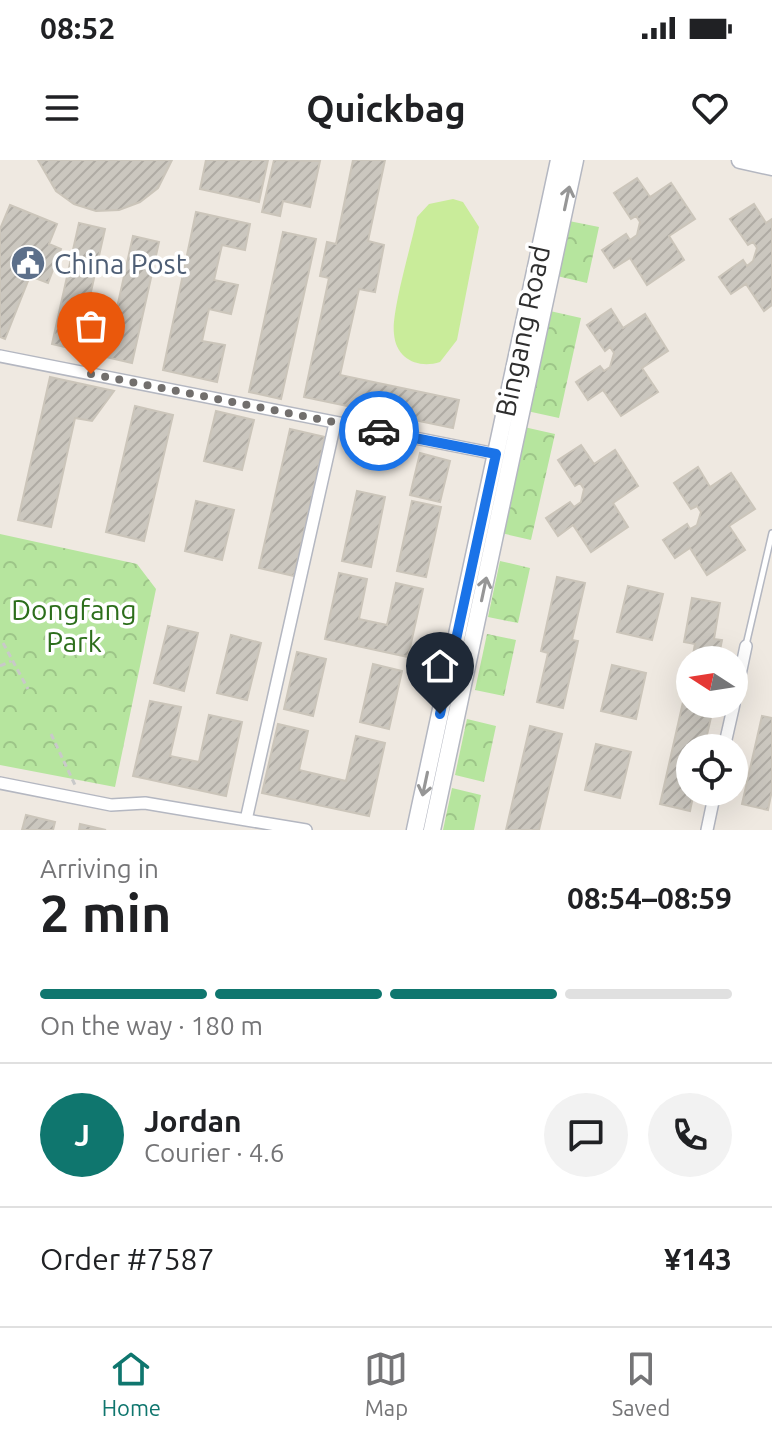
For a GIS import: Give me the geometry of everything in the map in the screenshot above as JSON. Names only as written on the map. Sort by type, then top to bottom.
[{"type":"street","name":"Bingang Road","points":[[415,830],[559,160]]},
{"type":"street","name":"Bingang Road","points":[[432,830],[575,160]]},
{"type":"street","points":[[740,160],[772,167]]},
{"type":"street","points":[[0,356],[496,454]]},
{"type":"street","points":[[246,820],[335,423]]},
{"type":"street","points":[[0,783],[111,805],[145,803],[306,830]]},
{"type":"street","points":[[707,830],[712,806]]},
{"type":"lane","points":[[746,646],[772,533]]},
{"type":"path","points":[[3,643],[28,689]]},
{"type":"path","points":[[0,666],[12,660]]},
{"type":"path","points":[[51,734],[82,799]]},
{"type":"green space","points":[[453,199],[463,202],[479,227],[457,340],[440,362],[416,363],[404,356],[396,343],[394,324],[399,294],[417,217],[429,204]]},
{"type":"green space","points":[[569,221],[599,227],[587,283],[557,276]]},
{"type":"green space","points":[[550,311],[581,318],[559,418],[527,411]]},
{"type":"green space","points":[[524,427],[555,434],[531,540],[501,533]]},
{"type":"green space","name":"Dongfang Park","points":[[0,534],[137,564],[156,589],[115,787],[0,765]]},
{"type":"green space","points":[[500,561],[530,568],[518,623],[488,617]]},
{"type":"green space","points":[[487,634],[516,640],[504,696],[475,690]]},
{"type":"green space","points":[[467,719],[496,726],[484,782],[455,775]]},
{"type":"green space","points":[[452,788],[481,795],[474,830],[443,830]]},
{"type":"building","points":[[38,160],[172,160],[158,188],[140,202],[119,210],[96,211],[74,204],[56,191]]},
{"type":"building","points":[[206,160],[268,160],[259,202],[200,189]]},
{"type":"building","points":[[274,160],[320,161],[310,207],[283,201],[280,216],[262,212]]},
{"type":"building","points":[[353,160],[385,160],[368,241],[384,245],[375,292],[359,289],[340,375],[459,400],[453,428],[304,397],[329,278],[320,276],[327,242],[336,244]]},
{"type":"building","points":[[637,178],[650,197],[671,183],[695,219],[669,236],[684,260],[647,285],[630,258],[614,268],[602,250],[626,234],[630,240],[637,235],[640,222],[636,216],[631,219],[614,193]]},
{"type":"building","points":[[754,204],[766,223],[772,219],[772,305],[764,311],[746,284],[731,294],[719,277],[743,260],[747,266],[753,261],[757,248],[753,242],[748,245],[730,219]]},
{"type":"building","name":"China Post","points":[[10,205],[57,224],[49,244],[61,249],[48,283],[30,276],[5,339],[0,337],[0,229]]},
{"type":"building","points":[[196,212],[250,224],[245,250],[222,245],[214,280],[238,285],[231,314],[209,309],[202,341],[225,345],[217,382],[163,370]]},
{"type":"building","points":[[79,223],[105,229],[78,350],[52,344]]},
{"type":"building","points":[[283,232],[316,239],[281,399],[249,392]]},
{"type":"building","points":[[133,236],[159,242],[132,363],[106,357]]},
{"type":"building","points":[[611,309],[623,328],[645,314],[668,351],[642,368],[658,392],[621,416],[603,390],[588,400],[576,382],[600,366],[604,371],[610,367],[614,353],[610,347],[605,351],[587,325]]},
{"type":"building","points":[[50,377],[114,391],[92,421],[75,418],[51,527],[18,520]]},
{"type":"building","points":[[135,406],[173,415],[144,541],[106,532]]},
{"type":"building","points":[[216,411],[254,420],[242,470],[204,461]]},
{"type":"building","points":[[290,429],[325,437],[294,576],[259,568]]},
{"type":"building","points":[[581,445],[594,464],[615,450],[638,486],[613,503],[628,527],[591,552],[573,525],[558,536],[546,518],[570,502],[574,507],[581,502],[584,489],[580,483],[575,486],[558,460]]},
{"type":"building","points":[[420,453],[450,461],[440,502],[410,495]]},
{"type":"building","points":[[698,467],[710,487],[731,473],[755,509],[729,526],[745,550],[707,575],[690,548],[675,558],[663,540],[687,524],[690,529],[697,525],[701,512],[697,506],[691,509],[674,483]]},
{"type":"building","points":[[357,491],[385,497],[371,567],[342,561]]},
{"type":"building","points":[[196,501],[234,510],[222,560],[185,551]]},
{"type":"building","points":[[412,501],[441,507],[426,577],[397,571]]},
{"type":"building","points":[[339,573],[367,579],[359,619],[387,625],[396,583],[423,589],[408,657],[325,639]]},
{"type":"building","points":[[557,577],[585,583],[572,640],[578,641],[563,708],[537,702],[548,653],[541,651]]},
{"type":"building","points":[[628,586],[663,594],[652,640],[617,632]]},
{"type":"building","points":[[692,598],[720,603],[714,639],[722,640],[721,646],[695,646],[684,642]]},
{"type":"building","points":[[168,626],[198,633],[184,691],[154,683]]},
{"type":"building","points":[[231,635],[261,643],[247,700],[217,693]]},
{"type":"building","points":[[297,652],[326,659],[313,716],[284,709]]},
{"type":"building","points":[[373,664],[402,671],[389,729],[360,722]]},
{"type":"building","points":[[612,665],[646,673],[636,719],[601,711]]},
{"type":"building","points":[[150,701],[181,707],[170,756],[199,762],[209,715],[242,722],[226,796],[133,776]]},
{"type":"building","points":[[762,716],[772,718],[772,790],[768,810],[748,805],[748,778]]},
{"type":"building","points":[[679,718],[711,718],[707,734],[676,734],[676,806],[691,806],[690,811],[660,804]]},
{"type":"building","points":[[278,724],[308,731],[299,770],[346,781],[356,736],[385,743],[369,816],[262,793]]},
{"type":"building","points":[[530,726],[562,734],[539,830],[506,830]]},
{"type":"building","points":[[596,744],[631,752],[620,798],[585,790]]},
{"type":"building","points":[[26,815],[55,822],[53,830],[22,830]]},
{"type":"building","points":[[80,824],[106,830],[79,830]]},
{"type":"way so far","points":[[91,374],[379,431]]},
{"type":"place","name":"China Post","points":[[28,263]]},
{"type":"route","points":[[379,431],[496,454],[440,714]]}]
